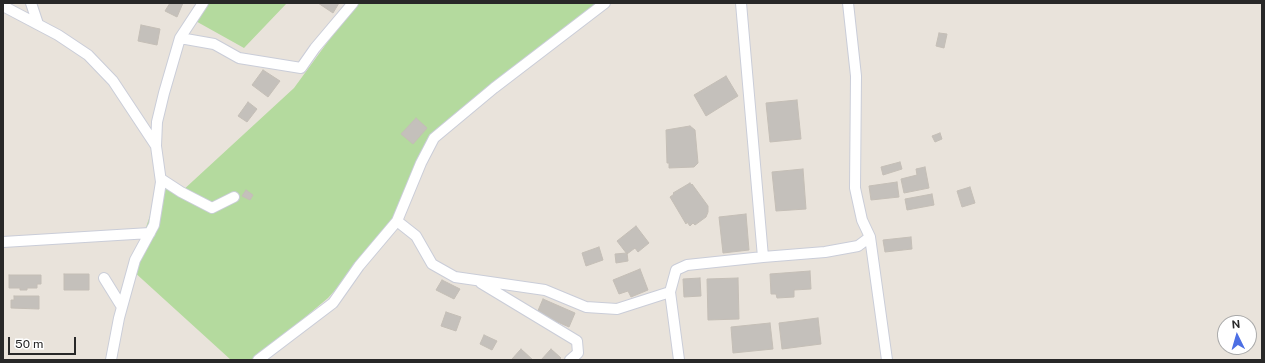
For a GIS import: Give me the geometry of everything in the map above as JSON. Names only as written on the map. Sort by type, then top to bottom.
[{"type":"street","points":[[31,3],[38,24]]},
{"type":"street","points":[[111,360],[122,307],[135,260],[154,225],[161,179],[156,146],[157,122],[180,38],[203,3]]},
{"type":"street","points":[[180,38],[214,44],[239,58],[302,68],[315,48],[353,3]]},
{"type":"street","points":[[258,360],[333,303],[359,266],[397,221],[421,163],[434,138],[494,88],[605,3]]},
{"type":"street","points":[[740,3],[763,257]]},
{"type":"street","points":[[848,3],[856,76],[855,188],[862,220],[870,238],[887,360]]},
{"type":"street","points":[[3,6],[64,38],[88,55],[113,81],[156,146]]},
{"type":"street","points":[[161,179],[181,192],[212,208],[234,197]]},
{"type":"street","points":[[397,221],[416,236],[432,264],[455,277],[545,290],[586,307],[616,309],[670,292]]},
{"type":"street","points":[[3,242],[150,233]]},
{"type":"street","points":[[679,360],[670,292],[676,270],[687,265],[824,252],[858,246],[870,238]]},
{"type":"street","points":[[104,278],[122,307]]},
{"type":"street","points":[[478,280],[577,341],[578,353],[570,360]]},
{"type":"green space","points":[[204,3],[287,3],[244,48],[192,19]]},
{"type":"green space","points":[[356,3],[597,3],[441,133],[397,221],[328,298],[254,360],[231,360],[132,270],[161,182],[181,192],[294,88]]},
{"type":"building","points":[[170,3],[183,3],[177,17],[165,11]]},
{"type":"building","points":[[318,3],[339,3],[333,13]]},
{"type":"building","points":[[141,25],[160,29],[157,45],[138,41]]},
{"type":"building","points":[[939,33],[947,34],[944,48],[936,46]]},
{"type":"building","points":[[263,70],[280,81],[268,97],[252,85]]},
{"type":"building","points":[[726,76],[738,96],[706,116],[694,95]]},
{"type":"building","points":[[797,100],[801,139],[770,142],[766,103]]},
{"type":"building","points":[[248,102],[257,109],[247,122],[238,116]]},
{"type":"building","points":[[416,118],[427,128],[413,144],[401,134]]},
{"type":"building","points":[[690,126],[695,130],[698,163],[694,167],[669,168],[669,163],[667,163],[666,130]]},
{"type":"building","points":[[940,133],[942,139],[935,142],[932,136]]},
{"type":"building","points":[[900,162],[902,169],[883,175],[881,167]]},
{"type":"building","points":[[925,167],[929,188],[904,193],[901,179],[917,175],[916,169]]},
{"type":"building","points":[[803,169],[806,209],[776,211],[772,172]]},
{"type":"building","points":[[897,182],[899,197],[871,200],[869,186]]},
{"type":"building","points":[[690,183],[708,206],[708,212],[706,217],[695,225],[693,223],[690,226],[687,222],[686,224],[670,197],[674,194],[673,193]]},
{"type":"building","points":[[970,187],[975,203],[962,207],[957,191]]},
{"type":"building","points":[[246,190],[253,195],[250,200],[242,196]]},
{"type":"building","points":[[932,194],[934,205],[907,210],[905,199]]},
{"type":"building","points":[[746,214],[749,250],[723,253],[719,217]]},
{"type":"building","points":[[636,226],[649,243],[638,252],[635,248],[627,254],[617,241]]},
{"type":"building","points":[[911,237],[912,249],[885,252],[883,240]]},
{"type":"building","points":[[599,247],[603,260],[586,266],[582,253]]},
{"type":"building","points":[[627,253],[628,261],[616,263],[615,254]]},
{"type":"building","points":[[640,269],[648,290],[631,297],[628,291],[619,294],[613,280]]},
{"type":"building","points":[[810,271],[811,289],[794,290],[794,297],[777,298],[776,294],[771,294],[770,274]]},
{"type":"building","points":[[64,274],[89,274],[89,290],[64,290]]},
{"type":"building","points":[[9,275],[41,275],[41,284],[37,284],[37,288],[27,288],[27,290],[20,290],[20,288],[9,288]]},
{"type":"building","points":[[700,278],[701,296],[684,297],[683,279]]},
{"type":"building","points":[[738,278],[739,319],[708,320],[707,279]]},
{"type":"building","points":[[442,280],[460,289],[454,299],[436,290]]},
{"type":"building","points":[[14,296],[39,296],[39,309],[11,308],[11,300],[14,300]]},
{"type":"building","points":[[543,299],[575,313],[569,327],[537,313]]},
{"type":"building","points":[[446,312],[461,317],[456,331],[441,326]]},
{"type":"building","points":[[818,318],[821,344],[782,349],[779,323]]},
{"type":"building","points":[[770,323],[773,349],[733,353],[731,327]]},
{"type":"building","points":[[484,335],[497,341],[492,350],[480,344]]},
{"type":"building","points":[[521,349],[533,360],[512,359]]},
{"type":"building","points":[[551,349],[561,358],[559,360],[541,360]]}]
